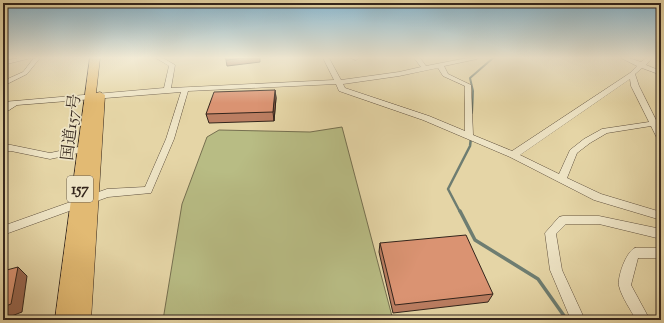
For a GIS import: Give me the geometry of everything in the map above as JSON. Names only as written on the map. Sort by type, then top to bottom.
[{"type":"highway","name":"国道157号","points":[[81,320],[85,200],[95,96],[95,73]]},
{"type":"highway","name":"国道157号","points":[[95,96],[100,73]]},
{"type":"highway","name":"国道157号","points":[[65,320],[85,200]]},
{"type":"street","points":[[3,84],[25,73]]},
{"type":"street","points":[[167,90],[170,73]]},
{"type":"street","points":[[334,73],[342,89],[419,116],[469,136],[513,155],[598,197],[661,216]]},
{"type":"street","points":[[3,104],[167,90],[339,82],[398,73]]},
{"type":"street","points":[[444,73],[445,75],[468,85],[469,136]]},
{"type":"street","points":[[513,155],[632,74],[635,86],[658,123],[661,138]]},
{"type":"street","points":[[3,231],[107,193],[148,190],[170,139],[185,89]]},
{"type":"street","points":[[3,112],[15,103]]},
{"type":"street","points":[[562,180],[573,152],[587,141],[605,131],[658,123]]},
{"type":"street","points":[[3,148],[11,148],[50,156],[90,148]]},
{"type":"street","points":[[578,320],[556,270],[550,233],[563,220],[592,220],[661,234]]},
{"type":"street","points":[[643,320],[626,285],[631,259],[635,252],[661,253]]},
{"type":"green space","points":[[342,127],[393,320],[163,320],[182,204],[207,137],[219,130],[310,132]]},
{"type":"building","points":[[275,90],[273,112],[206,114],[214,92]]},
{"type":"building","points":[[466,235],[493,294],[395,305],[380,243]]},
{"type":"building","points":[[18,267],[11,304],[3,307],[3,271]]},
{"type":"waterway","points":[[472,113],[473,91],[470,78],[476,73]]},
{"type":"waterway","points":[[460,212],[448,189],[470,146],[471,138]]},
{"type":"waterway","points":[[460,211],[475,240],[538,279],[567,320]]}]
